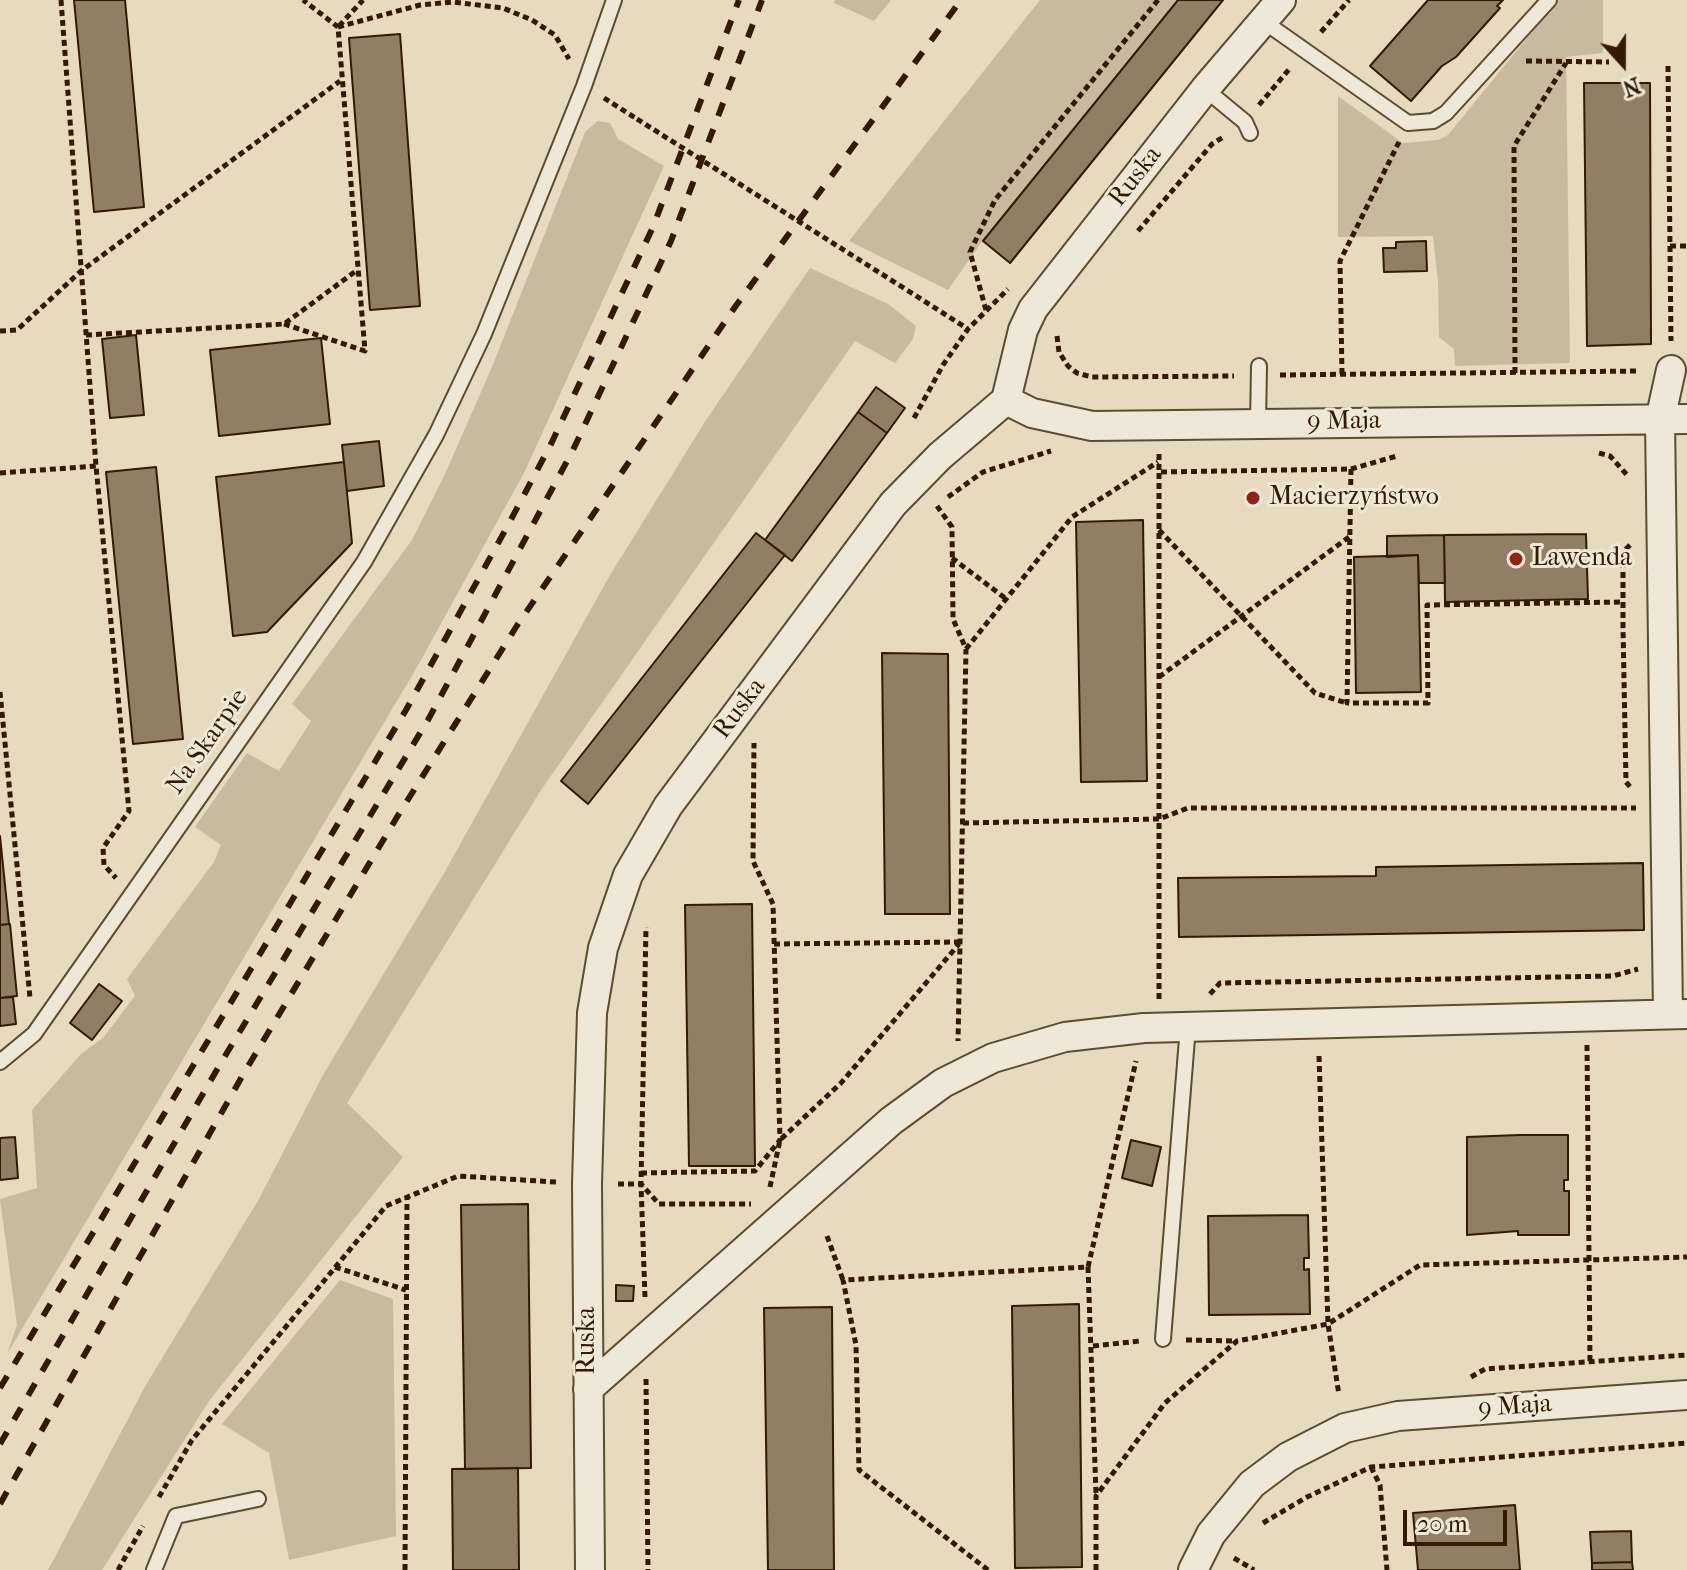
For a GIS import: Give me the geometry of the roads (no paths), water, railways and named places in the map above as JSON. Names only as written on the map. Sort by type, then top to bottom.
[{"type":"street","name":"Ruska","points":[[590,1570],[587,1184],[595,982],[614,910],[628,875],[668,806],[893,504],[940,456],[1006,400],[1023,330],[1033,309],[1205,89],[1272,10]]},
{"type":"street","points":[[588,1389],[871,1137],[943,1083],[993,1058],[1041,1042],[1091,1033],[1188,1026],[1678,1014],[1671,370]]},
{"type":"street","name":"9 Maja","points":[[1006,400],[1032,413],[1092,426],[1673,419]]},
{"type":"street","name":"9 Maja","points":[[1193,1570],[1211,1534],[1252,1484],[1295,1453],[1345,1428],[1398,1416],[1687,1395]]},
{"type":"lane","name":"Na Skarpie","points":[[0,1062],[34,1034],[364,562],[436,435],[484,334],[584,86],[614,0]]},
{"type":"lane","points":[[1272,10],[1303,52],[1408,123],[1433,121],[1446,113],[1549,0]]},
{"type":"lane","points":[[1205,89],[1248,128]]},
{"type":"lane","points":[[1258,424],[1259,371]]},
{"type":"lane","points":[[1163,1339],[1188,1026]]},
{"type":"lane","points":[[154,1570],[176,1516],[258,1499]]},
{"type":"railway","points":[[0,1388],[406,710],[507,527],[551,444],[653,227],[739,0]]},
{"type":"railway","points":[[0,1444],[222,1061],[428,720],[573,450],[671,241],[762,0]]},
{"type":"railway","points":[[0,1504],[244,1073],[397,817],[518,624],[735,307],[961,0]]},
{"type":"place","name":"Macierzyństwo","points":[[1253,498]]},
{"type":"place","name":"Lawenda","points":[[1516,559]]}]
